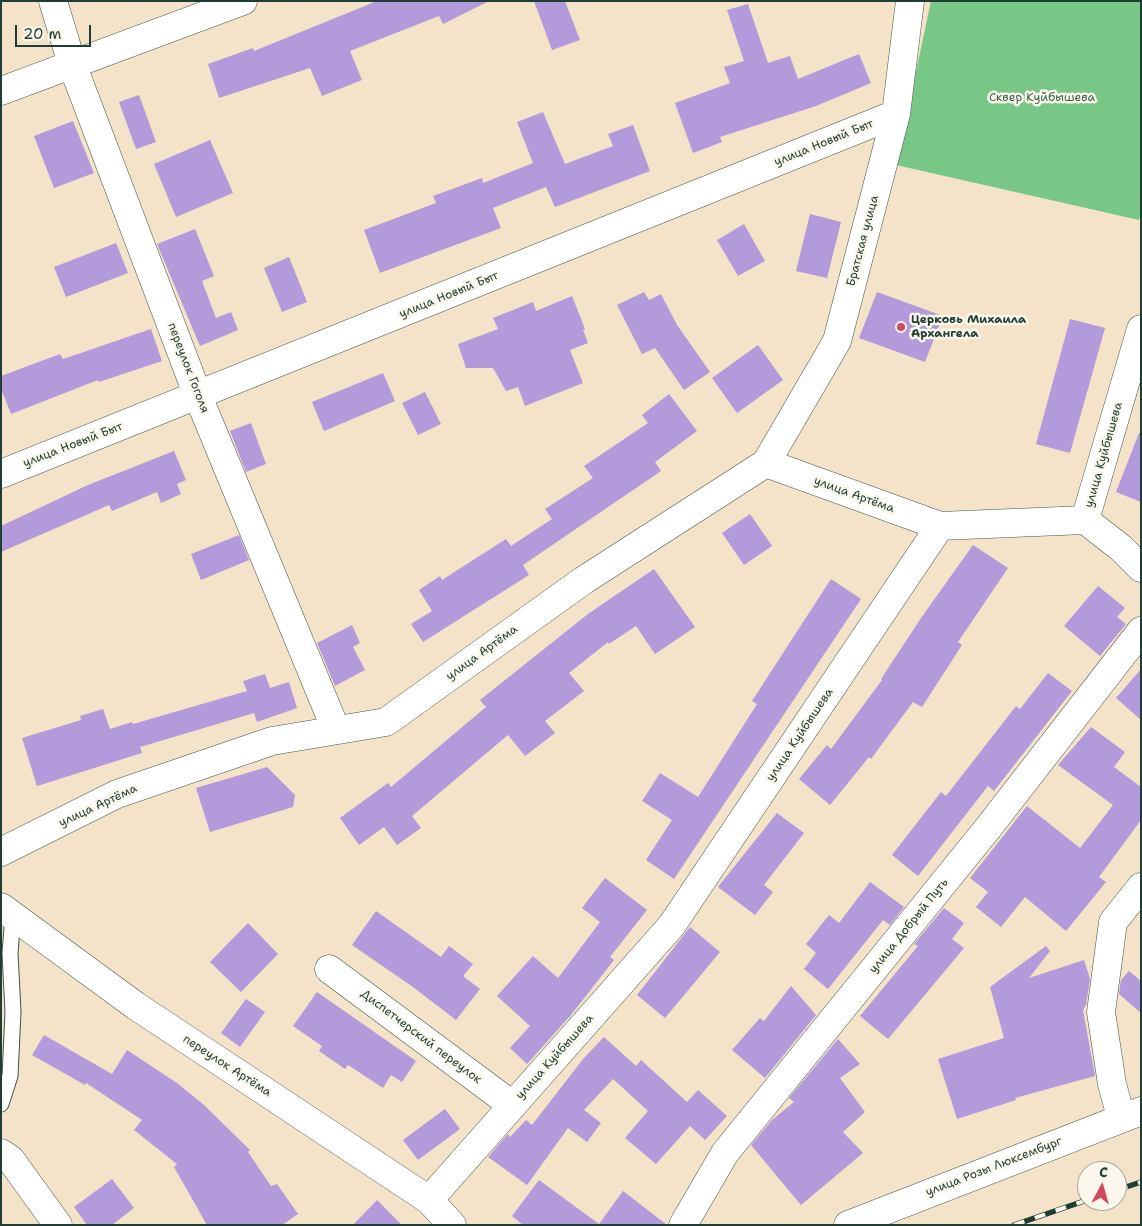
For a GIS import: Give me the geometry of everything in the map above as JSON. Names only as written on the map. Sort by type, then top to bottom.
[{"type":"street","name":"переулок Гоголя","points":[[53,1],[72,64],[198,396],[336,730]]},
{"type":"street","points":[[1,91],[243,1]]},
{"type":"street","name":"Братская улица","points":[[766,463],[837,341],[896,114],[910,1]]},
{"type":"street","name":"улица Новый Быт","points":[[1,474],[896,114]]},
{"type":"street","name":"улица Куйбышева","points":[[429,1200],[672,925],[940,526],[1085,520],[1141,329]]},
{"type":"street","name":"улица Артёма","points":[[1,852],[117,794],[272,741],[386,722],[584,580],[766,463],[940,526]]},
{"type":"street","points":[[1085,520],[1121,548],[1141,568]]},
{"type":"street","name":"улица Добрый Путь","points":[[683,1225],[725,1152],[988,828],[1141,631]]},
{"type":"street","points":[[1131,1114],[1112,1084],[1101,1012],[1113,922],[1141,887]]},
{"type":"street","name":"переулок Артёма","points":[[7,911],[136,1006],[429,1200],[452,1225]]},
{"type":"street","name":"Диспетчерский переулок","points":[[330,969],[512,1105]]},
{"type":"street","name":"улица Розы Люксембург","points":[[848,1225],[1131,1114]]},
{"type":"street","points":[[1,1153],[11,1160],[58,1225]]},
{"type":"lane","points":[[1,1104],[10,1076],[13,1012],[7,911]]},
{"type":"green space","name":"Сквер Куйбышева","points":[[931,1],[1141,1],[1141,214],[1139,220],[896,165]]},
{"type":"building","points":[[377,1],[489,1],[443,24],[439,16],[350,51],[362,80],[322,96],[310,68],[219,98],[208,64],[253,48],[254,51]]},
{"type":"building","points":[[534,1],[565,1],[580,40],[552,50]]},
{"type":"building","points":[[748,4],[768,63],[790,56],[798,79],[859,54],[871,83],[816,106],[720,137],[722,142],[693,153],[675,103],[730,83],[724,67],[744,61],[727,10]]},
{"type":"building","points":[[139,95],[156,142],[136,149],[119,102]]},
{"type":"building","points":[[543,112],[565,164],[613,146],[608,134],[633,125],[650,171],[555,207],[546,187],[493,208],[501,228],[380,273],[364,230],[436,203],[433,196],[482,178],[483,183],[533,163],[517,122]]},
{"type":"building","points":[[73,121],[94,173],[54,188],[34,136]]},
{"type":"building","points":[[210,140],[233,193],[176,217],[154,164]]},
{"type":"building","points":[[810,214],[841,222],[827,278],[796,271]]},
{"type":"building","points":[[744,224],[765,261],[738,276],[717,240]]},
{"type":"building","points":[[195,229],[214,276],[202,281],[216,318],[231,312],[238,330],[200,346],[157,244]]},
{"type":"building","points":[[116,243],[128,273],[66,297],[54,267]]},
{"type":"building","points":[[289,257],[307,302],[282,312],[264,268]]},
{"type":"building","points":[[644,292],[649,300],[661,294],[677,325],[710,372],[684,390],[655,348],[642,354],[617,305]]},
{"type":"building","name":"Церковь Михаила Архангела","points":[[877,292],[943,316],[925,362],[859,338]]},
{"type":"building","points":[[572,296],[585,329],[583,330],[588,343],[570,350],[583,383],[525,406],[518,387],[506,391],[493,368],[466,368],[458,344],[498,329],[493,318],[533,302],[536,311]]},
{"type":"building","points":[[1070,319],[1105,328],[1070,453],[1036,444]]},
{"type":"building","points":[[151,329],[162,361],[99,382],[98,380],[11,414],[1,389],[1,376],[60,354],[63,359]]},
{"type":"building","points":[[758,345],[783,380],[737,413],[712,378]]},
{"type":"building","points":[[383,373],[395,401],[324,431],[312,402]]},
{"type":"building","points":[[425,392],[441,424],[418,435],[402,403]]},
{"type":"building","points":[[669,394],[697,431],[655,462],[661,471],[523,565],[529,575],[423,642],[411,624],[432,611],[419,590],[440,576],[442,580],[506,539],[511,546],[552,519],[545,509],[593,478],[584,466],[648,423],[642,415]]},
{"type":"building","points":[[251,423],[266,464],[246,472],[230,431]]},
{"type":"building","points":[[1139,433],[1141,433],[1141,502],[1116,492]]},
{"type":"building","points":[[174,451],[186,480],[177,484],[181,494],[161,503],[157,492],[112,511],[109,505],[1,552],[1,526],[88,485]]},
{"type":"building","points":[[750,514],[772,546],[744,565],[722,533]]},
{"type":"building","points":[[239,535],[249,560],[201,580],[191,554]]},
{"type":"building","points":[[973,545],[1008,568],[958,642],[962,645],[922,707],[913,702],[871,759],[869,757],[830,805],[799,779],[827,745],[831,749],[882,680],[921,618]]},
{"type":"building","points":[[654,569],[695,627],[655,654],[636,626],[609,644],[608,642],[569,673],[584,691],[545,721],[555,733],[525,756],[508,735],[412,816],[421,828],[397,845],[384,827],[359,845],[340,818],[388,783],[391,787],[486,707],[480,700],[588,614]]},
{"type":"building","points":[[831,579],[861,599],[674,879],[646,860],[672,820],[642,801],[660,773],[698,797],[757,704],[752,701]]},
{"type":"building","points":[[1098,586],[1125,608],[1117,617],[1126,624],[1100,656],[1064,626]]},
{"type":"building","points":[[352,625],[360,643],[353,647],[365,670],[335,686],[317,643]]},
{"type":"building","points":[[1141,669],[1141,720],[1116,698]]},
{"type":"building","points":[[1048,673],[1072,691],[994,791],[988,786],[918,876],[892,855],[941,792],[946,796],[1016,706],[1020,709]]},
{"type":"building","points":[[265,674],[270,688],[289,682],[297,708],[257,722],[254,713],[140,747],[142,753],[37,786],[22,738],[81,720],[80,716],[103,709],[110,729],[132,722],[133,724],[247,691],[243,681]]},
{"type":"building","points":[[1091,727],[1125,752],[1114,767],[1141,787],[1141,820],[1099,877],[1106,882],[1066,931],[1025,897],[1001,927],[976,907],[988,892],[970,878],[1027,806],[1080,848],[1113,805],[1058,765]]},
{"type":"building","points":[[267,767],[295,795],[293,807],[210,832],[196,788]]},
{"type":"building","points":[[777,813],[804,833],[764,885],[773,892],[755,915],[718,887]]},
{"type":"building","points":[[605,878],[647,910],[610,957],[614,960],[571,1015],[527,1064],[510,1048],[530,1026],[497,996],[533,956],[558,978],[600,922],[582,908]]},
{"type":"building","points":[[870,882],[904,907],[890,925],[883,920],[828,989],[804,969],[816,953],[806,944],[829,915],[839,923]]},
{"type":"building","points":[[944,908],[964,923],[952,939],[964,948],[888,1039],[860,1016],[918,946],[914,944]]},
{"type":"building","points":[[376,911],[441,957],[449,946],[473,964],[463,976],[480,989],[456,1020],[413,987],[352,945]]},
{"type":"building","points":[[248,923],[278,954],[241,992],[210,962]]},
{"type":"building","points":[[690,927],[720,952],[665,1018],[637,995]]},
{"type":"building","points":[[1046,946],[1050,951],[1029,978],[1084,960],[1090,979],[1086,1005],[1083,1010],[1095,1076],[1015,1098],[1016,1100],[957,1119],[938,1059],[1004,1038],[990,987]]},
{"type":"building","points":[[1129,971],[1141,981],[1141,1013],[1119,994],[1121,980]]},
{"type":"building","points":[[791,986],[816,1015],[765,1078],[732,1050],[760,1018],[764,1021]]},
{"type":"building","points":[[317,992],[416,1061],[402,1082],[391,1075],[383,1088],[348,1065],[345,1069],[319,1051],[322,1046],[293,1026]]},
{"type":"building","points":[[246,999],[265,1012],[240,1047],[221,1033]]},
{"type":"building","points":[[44,1035],[112,1074],[127,1050],[177,1083],[204,1105],[250,1150],[248,1152],[271,1186],[277,1184],[298,1214],[282,1225],[207,1225],[174,1167],[177,1164],[134,1130],[142,1120],[86,1083],[85,1085],[32,1055]]},
{"type":"building","points":[[604,1037],[636,1066],[641,1060],[687,1102],[698,1090],[727,1116],[705,1140],[690,1126],[656,1164],[625,1138],[648,1111],[613,1079],[584,1110],[601,1123],[587,1142],[568,1128],[527,1185],[488,1157],[508,1134],[510,1137],[526,1120],[532,1125],[583,1059]]},
{"type":"building","points":[[838,1039],[860,1064],[840,1078],[865,1112],[843,1132],[863,1153],[801,1205],[751,1145],[772,1120],[794,1102],[789,1098]]},
{"type":"building","points":[[445,1109],[460,1129],[418,1160],[403,1140]]},
{"type":"building","points":[[112,1179],[134,1208],[112,1225],[87,1225],[74,1207]]},
{"type":"building","points":[[539,1180],[599,1224],[623,1191],[667,1225],[523,1225],[512,1216]]},
{"type":"building","points":[[377,1200],[402,1225],[353,1225]]},
{"type":"railway","points":[[1127,1187],[1141,1182]]},
{"type":"railway","points":[[1014,1225],[1077,1203]]},
{"type":"place","name":"Церковь Михаила Архангела","points":[[901,327]]}]
